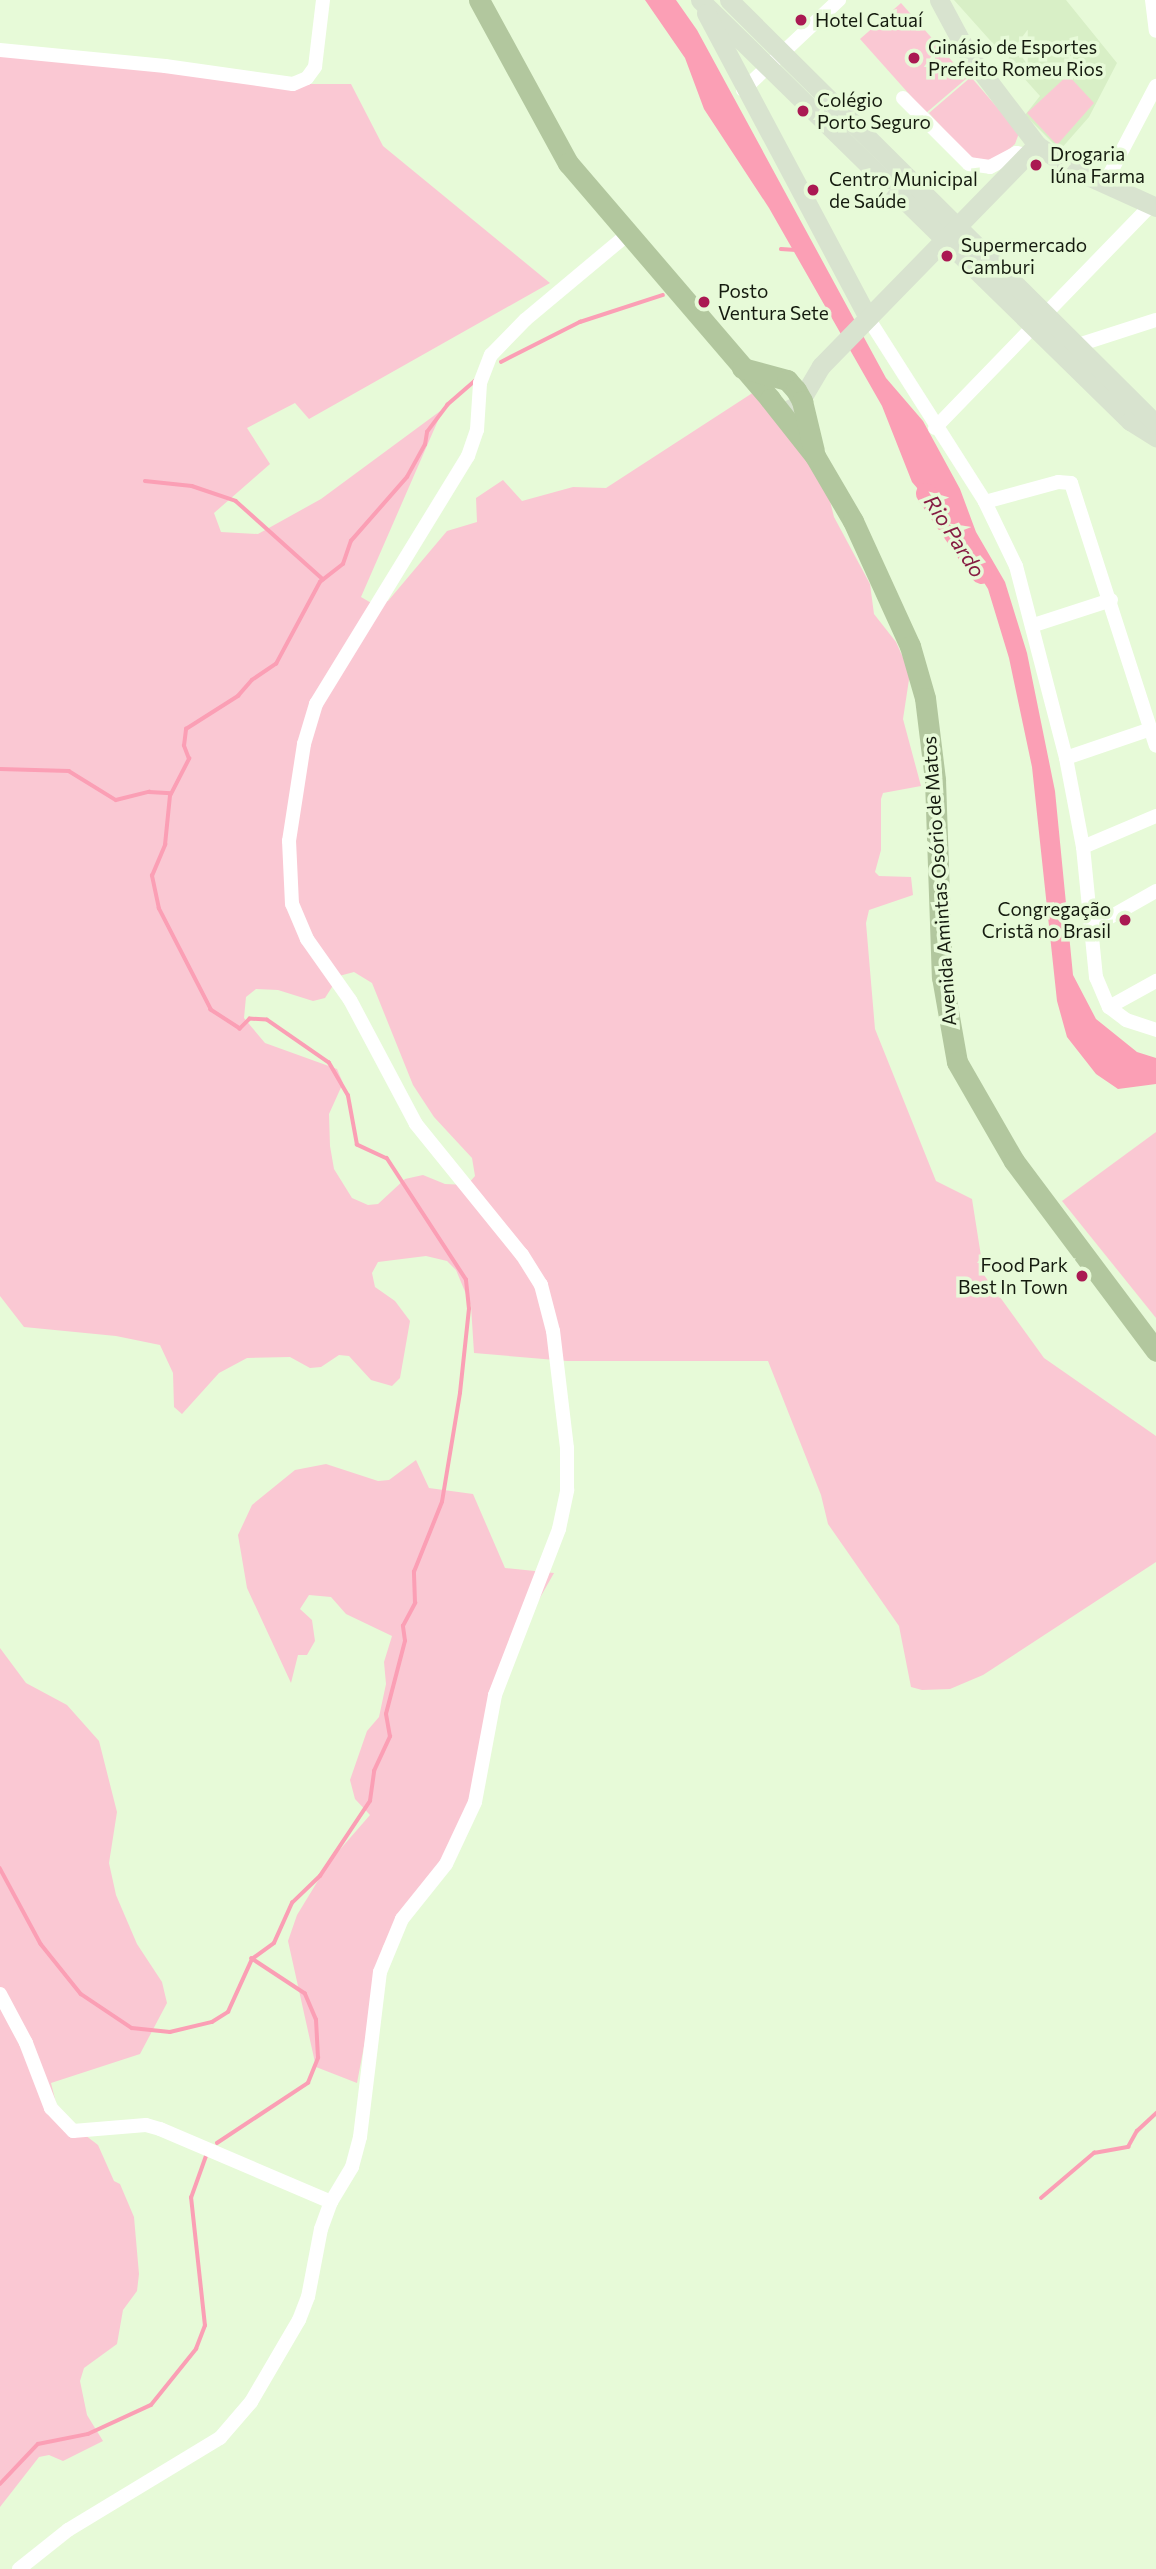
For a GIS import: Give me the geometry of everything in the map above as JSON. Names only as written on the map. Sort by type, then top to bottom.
[{"type":"main road","points":[[480,0],[560,152],[815,456]]},
{"type":"main road","points":[[743,368],[786,380],[802,401],[815,456]]},
{"type":"main road","name":"Avenida Amintas Osório de Matos","points":[[815,456],[853,521],[910,646],[925,698],[935,780],[942,976],[957,1062],[1014,1161],[1156,1351]]},
{"type":"street","points":[[0,50],[165,66],[293,84],[307,79],[315,67],[323,0]]},
{"type":"street","points":[[729,0],[775,60]]},
{"type":"street","points":[[744,90],[775,60],[823,5],[839,0]]},
{"type":"street","points":[[935,428],[1154,206],[1032,150],[968,54],[939,0]]},
{"type":"street","points":[[1152,0],[1156,31]]},
{"type":"street","points":[[701,1],[775,60],[1040,322],[1130,421],[1156,438]]},
{"type":"street","points":[[701,1],[864,322],[985,502],[1016,566],[1034,625],[1066,758],[1083,847],[1089,929],[1096,977],[1109,1007],[1126,1020],[1156,1030]]},
{"type":"street","points":[[1104,184],[1156,86]]},
{"type":"street","points":[[903,98],[969,164],[990,167],[1017,153],[1032,150]]},
{"type":"street","points":[[823,364],[775,387],[775,406],[802,401],[823,364],[1032,150]]},
{"type":"street","points":[[19,2569],[68,2530],[200,2453],[236,2422],[299,2320],[331,2202],[352,2166],[360,2137],[380,1972],[402,1919],[446,1864],[475,1802],[495,1695],[548,1565],[564,1508],[568,1472],[553,1331],[541,1285],[522,1255],[416,1124],[350,1000],[298,923],[288,866],[294,799],[316,704],[468,456],[477,430],[480,383],[491,355],[525,320],[628,234]]},
{"type":"street","points":[[1075,346],[1156,320]]},
{"type":"street","points":[[1040,322],[1075,346],[1156,424]]},
{"type":"street","points":[[985,502],[1070,481],[1111,600],[1156,746]]},
{"type":"street","points":[[1034,625],[1111,600]]},
{"type":"street","points":[[1066,758],[1151,729]]},
{"type":"street","points":[[1083,847],[1156,816]]},
{"type":"street","points":[[1089,929],[1156,891]]},
{"type":"street","points":[[1109,1007],[1156,981]]},
{"type":"street","points":[[0,1994],[26,2043],[51,2108],[73,2131],[146,2125],[331,2202]]},
{"type":"shaded area","points":[[645,0],[676,0],[697,30],[886,378],[923,421],[960,489],[976,532],[1005,582],[1027,653],[1055,791],[1073,975],[1096,1019],[1137,1052],[1156,1058],[1156,1084],[1118,1089],[1096,1074],[1067,1037],[1057,1001],[1032,767],[1009,658],[988,589],[947,523],[912,482],[882,406],[769,208],[704,109],[685,58]]},
{"type":"shaded area","points":[[954,0],[1066,0],[1117,63],[1089,117],[1060,150],[1025,115],[1040,96]]},
{"type":"shaded area","name":"Ginásio de Esportes Prefeito Romeu Rios","points":[[901,3],[967,78],[926,113],[860,39]]},
{"type":"shaded area","points":[[0,49],[298,84],[351,84],[383,146],[550,283],[309,419],[295,403],[247,428],[270,464],[214,513],[221,532],[258,534],[321,499],[443,409],[361,597],[373,604],[388,601],[447,531],[477,522],[476,498],[503,480],[522,501],[573,487],[606,488],[754,392],[826,485],[834,517],[870,584],[874,614],[896,642],[910,673],[903,719],[921,786],[883,793],[881,850],[875,872],[879,876],[911,877],[913,895],[869,910],[866,923],[875,1029],[936,1181],[972,1199],[984,1275],[1044,1358],[1156,1436],[1156,1562],[983,1675],[950,1689],[922,1690],[911,1687],[899,1626],[828,1524],[821,1495],[768,1361],[567,1361],[474,1353],[471,1306],[456,1270],[447,1261],[426,1256],[378,1262],[372,1273],[375,1287],[395,1301],[410,1321],[400,1378],[392,1386],[371,1380],[349,1356],[339,1355],[321,1367],[310,1368],[290,1357],[247,1358],[219,1373],[182,1414],[174,1407],[173,1373],[160,1345],[116,1336],[24,1327],[0,1296]],"holes":[[[354,972],[372,983],[413,1085],[434,1117],[472,1158],[475,1176],[467,1185],[445,1184],[423,1175],[405,1179],[378,1204],[368,1205],[352,1198],[334,1169],[330,1146],[329,1114],[343,1083],[337,1069],[265,1043],[244,1018],[246,997],[256,989],[278,990],[313,1001],[325,998],[339,976]]]},
{"type":"shaded area","points":[[1068,75],[1094,103],[1057,145],[1027,113]]},
{"type":"shaded area","points":[[971,77],[1019,133],[1015,144],[993,163],[969,157],[929,113]]},
{"type":"shaded area","points":[[1156,1132],[1156,1318],[1062,1201]]},
{"type":"shaded area","points":[[416,1460],[429,1488],[473,1494],[505,1568],[554,1573],[537,1603],[503,1689],[484,1772],[446,1860],[383,1946],[357,2083],[316,2067],[288,1941],[297,1915],[330,1861],[370,1815],[355,1799],[350,1780],[367,1731],[379,1717],[386,1684],[384,1662],[392,1636],[346,1614],[331,1597],[309,1595],[300,1609],[312,1620],[315,1641],[307,1655],[298,1655],[291,1683],[247,1588],[238,1535],[252,1505],[295,1470],[326,1464],[378,1481],[389,1480]]},
{"type":"shaded area","points":[[0,1648],[26,1683],[67,1705],[99,1741],[117,1812],[109,1863],[116,1895],[137,1944],[162,1982],[167,2003],[140,2054],[51,2083],[59,2115],[98,2145],[114,2181],[120,2184],[134,2217],[139,2274],[137,2291],[123,2310],[117,2344],[84,2368],[80,2381],[87,2415],[103,2441],[63,2461],[49,2455],[39,2457],[0,2507]]},
{"type":"waterway","points":[[781,249],[796,250]]},
{"type":"waterway","points":[[501,362],[580,322],[663,295]]},
{"type":"waterway","points":[[0,1868],[41,1944],[81,1994],[132,2028],[170,2032],[212,2022],[228,2012],[252,1959],[274,1943],[292,1903],[320,1876],[370,1801],[374,1771],[390,1737],[386,1714],[405,1641],[403,1626],[415,1603],[414,1572],[442,1502],[460,1393],[469,1309],[466,1280],[387,1159],[357,1145],[348,1096],[329,1063],[267,1020],[250,1019],[240,1029],[211,1010],[159,909],[152,876],[165,845],[170,796],[189,759],[184,746],[186,729],[238,696],[252,680],[276,664],[320,582],[343,564],[351,541],[407,477],[425,445],[427,432],[447,405],[476,380]]},
{"type":"waterway","points":[[145,481],[192,486],[236,501],[323,579]]},
{"type":"waterway","name":"Rio Pardo","points":[[926,493],[981,573]]},
{"type":"waterway","points":[[0,769],[69,771],[116,800],[149,792],[171,793]]},
{"type":"waterway","points":[[217,2143],[308,2083],[318,2058],[316,2020],[305,1994],[252,1959]]},
{"type":"waterway","points":[[1041,2198],[1094,2153],[1128,2147],[1137,2131],[1156,2113]]},
{"type":"waterway","points":[[0,2484],[38,2444],[88,2434],[151,2405],[196,2349],[205,2326],[191,2198],[206,2156]]},
{"type":"place","name":"Hotel Catuaí","points":[[801,20]]},
{"type":"place","name":"Ginásio de Esportes Prefeito Romeu Rios","points":[[914,58]]},
{"type":"place","name":"Colégio Porto Seguro","points":[[803,111]]},
{"type":"place","name":"Drogaria Iúna Farma","points":[[1036,165]]},
{"type":"place","name":"Centro Municipal de Saúde","points":[[813,190]]},
{"type":"place","name":"Supermercado Camburi","points":[[947,256]]},
{"type":"place","name":"Posto Ventura Sete","points":[[704,302]]},
{"type":"place","name":"Congregação Cristã no Brasil","points":[[1125,920]]},
{"type":"place","name":"Food Park Best In Town","points":[[1082,1276]]}]
